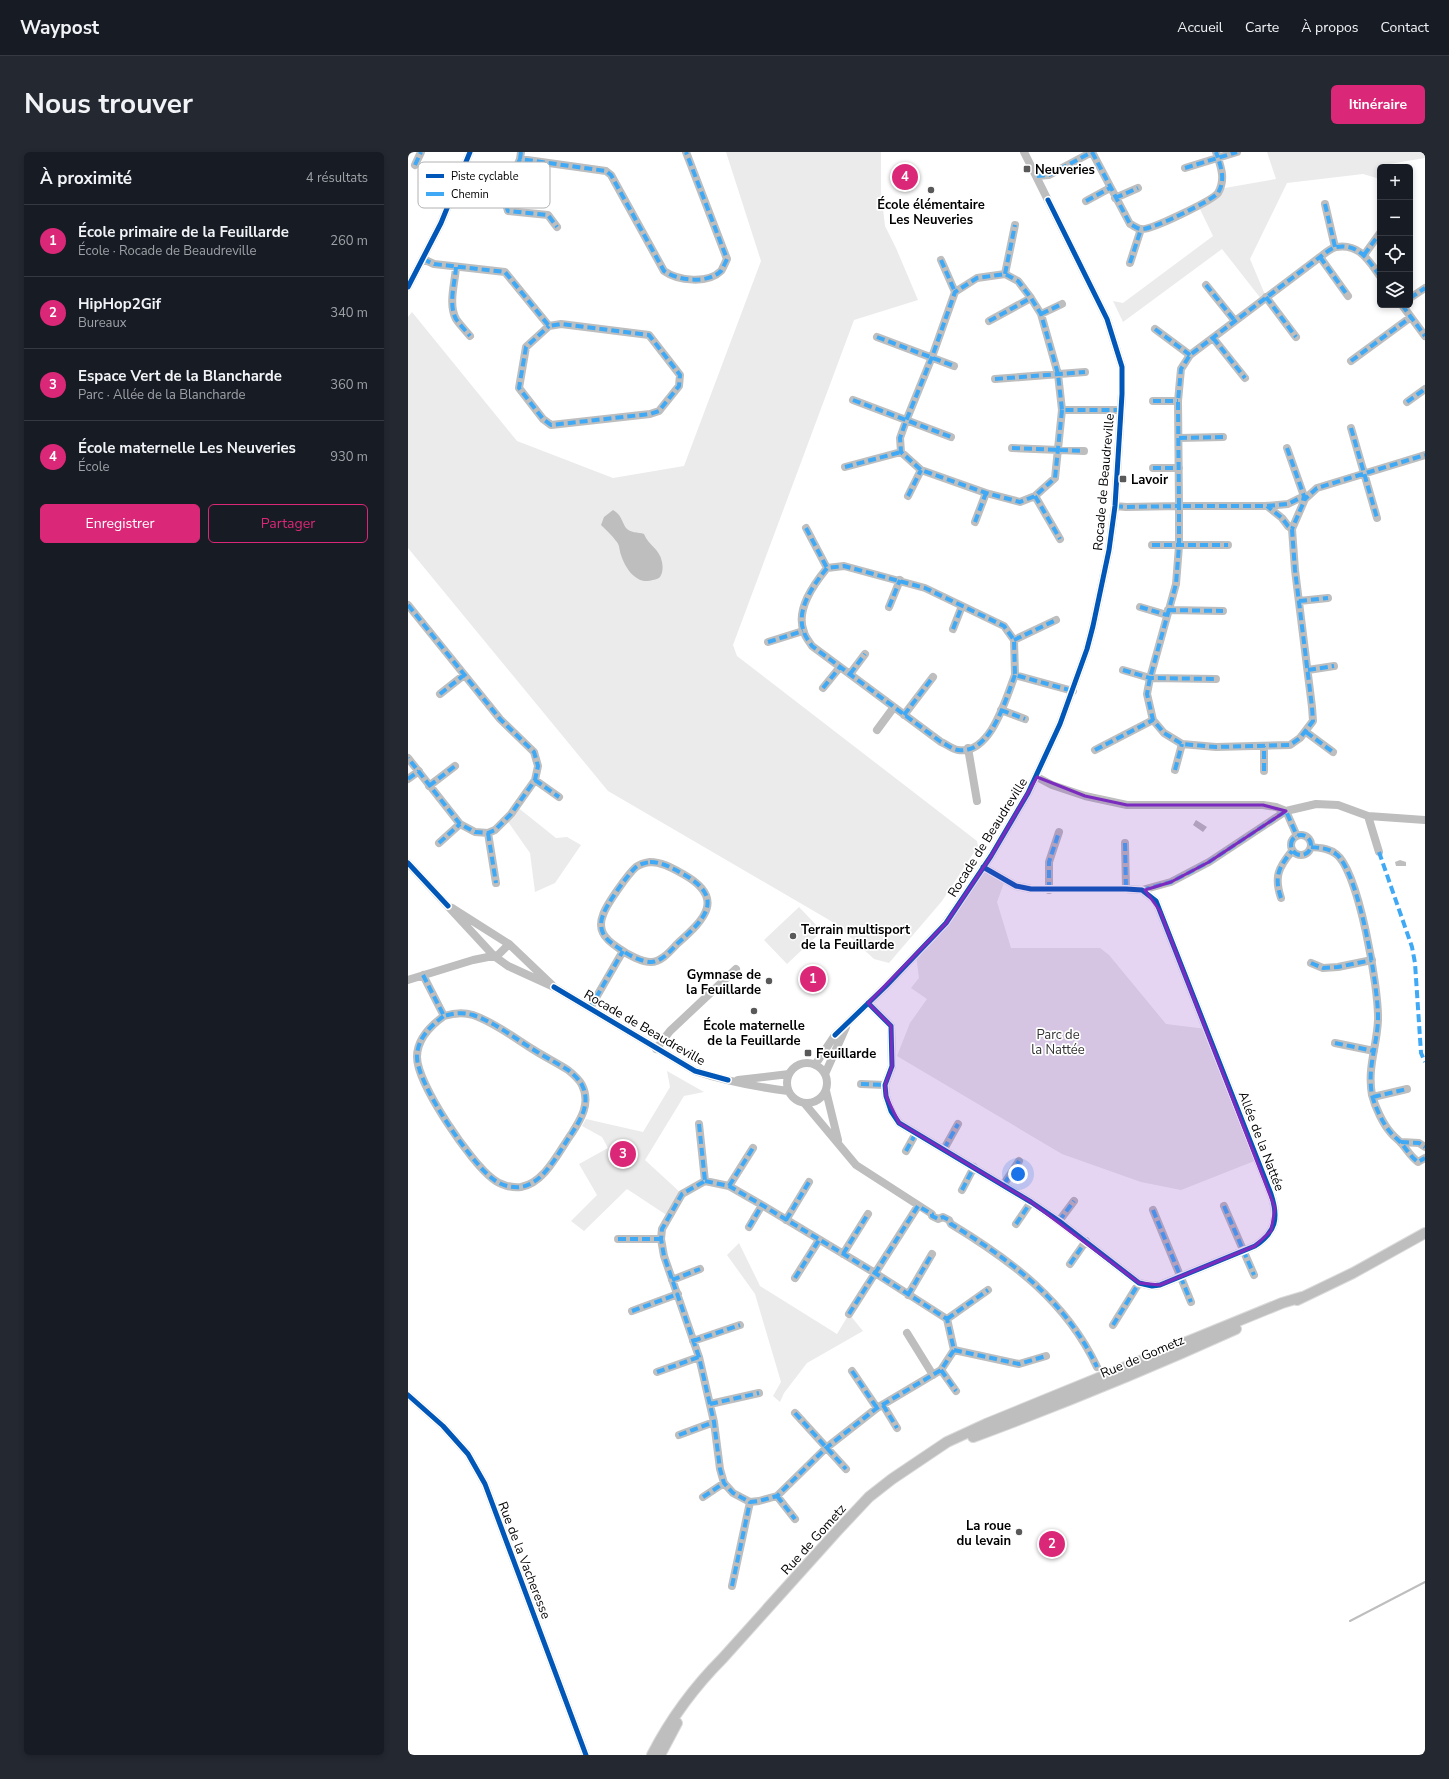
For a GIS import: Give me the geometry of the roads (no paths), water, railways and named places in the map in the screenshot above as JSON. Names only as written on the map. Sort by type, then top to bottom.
[{"type":"main road","name":"Rue de Gometz","points":[[652,1755],[673,1716],[685,1700],[838,1530],[869,1497],[934,1450],[949,1446],[987,1428],[1076,1392],[1194,1348],[1284,1308],[1302,1297],[1353,1273],[1425,1233]]},
{"type":"main road","name":"Rue de Gometz","points":[[660,1755],[687,1706],[723,1658]]},
{"type":"street","points":[[415,165],[421,152]]},
{"type":"street","points":[[466,162],[470,152]]},
{"type":"street","points":[[520,156],[606,171],[611,174],[664,271],[670,276],[702,280],[721,271],[727,259],[686,152]]},
{"type":"street","name":"Rocade de Beaudreville","points":[[815,1065],[835,1034],[868,1003],[946,923],[1013,820],[1036,777],[1073,691],[1093,626],[1109,550],[1115,506],[1122,367],[1107,319],[1024,152]]},
{"type":"street","points":[[1037,176],[1050,175],[1092,152],[1130,224],[1141,229],[1155,227],[1183,214],[1217,194],[1224,177],[1217,155]]},
{"type":"street","points":[[1185,168],[1217,155],[1237,152]]},
{"type":"street","points":[[1086,200],[1110,188]]},
{"type":"street","points":[[1115,198],[1138,188]]},
{"type":"street","points":[[1325,204],[1335,247]]},
{"type":"street","points":[[408,287],[447,208]]},
{"type":"street","points":[[507,208],[508,210],[548,215],[557,227]]},
{"type":"street","points":[[1005,274],[1014,225]]},
{"type":"street","points":[[1130,263],[1141,229]]},
{"type":"street","points":[[1364,255],[1377,236]]},
{"type":"street","points":[[1377,272],[1364,255],[1354,248],[1335,247],[1190,355],[1181,369],[1178,401],[1179,546],[1176,584],[1147,694],[1153,720],[1164,733],[1182,744],[1216,747],[1290,745],[1306,732],[1313,721],[1292,529],[1305,499],[1317,488],[1425,454]]},
{"type":"street","points":[[1320,257],[1348,296]]},
{"type":"street","points":[[423,259],[434,264],[505,272],[549,326]]},
{"type":"street","points":[[941,260],[955,292]]},
{"type":"street","points":[[456,267],[452,302],[453,312],[457,320],[470,336]]},
{"type":"street","points":[[1005,274],[1018,281],[1041,314],[1058,374],[1062,410],[1055,478],[1035,496],[1020,502],[986,493],[921,470],[901,452],[900,438],[932,357],[955,292],[977,278],[1005,274]]},
{"type":"street","points":[[1206,286],[1234,321]]},
{"type":"street","points":[[1413,296],[1425,288]]},
{"type":"street","points":[[1266,297],[1296,337]]},
{"type":"street","points":[[989,321],[1031,298]]},
{"type":"street","points":[[1041,314],[1062,304]]},
{"type":"street","points":[[1404,308],[1425,336]]},
{"type":"street","points":[[1351,361],[1411,317]]},
{"type":"street","points":[[561,324],[649,335],[680,375],[679,386],[659,411],[650,414],[551,425],[543,418],[519,388],[526,347],[549,326],[561,324]]},
{"type":"street","points":[[1155,329],[1190,355]]},
{"type":"street","points":[[877,337],[954,366]]},
{"type":"street","points":[[1213,338],[1245,378]]},
{"type":"street","points":[[995,379],[1085,372]]},
{"type":"street","points":[[1407,402],[1425,389]]},
{"type":"street","points":[[853,400],[951,437]]},
{"type":"street","points":[[1153,401],[1178,401]]},
{"type":"street","points":[[1062,410],[1120,410]]},
{"type":"street","points":[[1351,428],[1377,518]]},
{"type":"street","points":[[1179,438],[1223,437]]},
{"type":"street","points":[[1012,448],[1084,451]]},
{"type":"street","points":[[1287,448],[1305,499]]},
{"type":"street","points":[[845,467],[901,452]]},
{"type":"street","points":[[1153,468],[1179,468]]},
{"type":"street","points":[[908,496],[921,470]]},
{"type":"street","points":[[975,522],[986,493]]},
{"type":"street","points":[[1035,496],[1060,539]]},
{"type":"street","points":[[1115,506],[1126,508],[1179,506],[1267,506],[1288,504],[1300,498],[1305,499]]},
{"type":"street","points":[[1267,506],[1282,518],[1292,529]]},
{"type":"street","points":[[806,528],[827,568]]},
{"type":"street","points":[[1152,545],[1228,545]]},
{"type":"street","points":[[844,566],[900,580],[925,588],[1004,626],[1014,640],[1015,675],[994,726],[979,745],[958,750],[941,742],[812,646],[803,631],[802,615],[813,585],[827,568],[844,566]]},
{"type":"street","points":[[889,607],[900,580]]},
{"type":"street","points":[[1299,601],[1328,598]]},
{"type":"street","points":[[408,605],[500,719],[534,752],[538,766],[535,780],[511,814],[494,830],[488,833],[475,832],[460,824],[408,758]]},
{"type":"street","points":[[953,629],[962,606]]},
{"type":"street","points":[[1140,606],[1168,613],[1223,611]]},
{"type":"street","points":[[1014,640],[1056,620]]},
{"type":"street","points":[[768,642],[803,631]]},
{"type":"street","points":[[850,674],[865,654]]},
{"type":"street","points":[[1308,670],[1334,666]]},
{"type":"street","points":[[823,688],[840,667]]},
{"type":"street","points":[[1123,670],[1150,678],[1216,679]]},
{"type":"street","points":[[440,694],[464,675]]},
{"type":"street","points":[[1015,675],[1073,691]]},
{"type":"street","points":[[904,715],[932,677]]},
{"type":"street","points":[[876,730],[894,707]]},
{"type":"street","points":[[1001,710],[1025,719]]},
{"type":"street","points":[[1095,750],[1153,720]]},
{"type":"street","points":[[1306,732],[1333,752]]},
{"type":"street","points":[[1176,770],[1182,744]]},
{"type":"street","points":[[1264,746],[1264,771]]},
{"type":"street","points":[[968,748],[977,801]]},
{"type":"street","points":[[430,786],[455,766]]},
{"type":"street","points":[[408,779],[419,772]]},
{"type":"street","points":[[1036,777],[1052,785],[1085,796],[1127,805],[1263,805],[1276,807],[1286,811],[1297,836]]},
{"type":"street","points":[[535,780],[559,797]]},
{"type":"street","points":[[983,867],[1016,886],[1031,889],[1142,890],[1171,882],[1209,862],[1286,811],[1316,804],[1331,804],[1343,806],[1368,816],[1425,820]]},
{"type":"street","points":[[1368,816],[1379,852]]},
{"type":"street","points":[[440,843],[460,824]]},
{"type":"street","points":[[1049,890],[1049,862],[1059,832]]},
{"type":"street","points":[[488,833],[496,883]]},
{"type":"street","points":[[1281,898],[1277,885],[1281,864],[1292,851],[1291,842],[1297,836],[1307,837],[1310,847],[1307,853],[1301,856],[1292,851]]},
{"type":"street","points":[[1125,842],[1126,889]]},
{"type":"street","points":[[1310,847],[1327,848],[1337,854],[1345,865],[1356,897],[1372,960],[1377,993],[1378,1020],[1370,1074],[1372,1097],[1390,1132],[1401,1142],[1411,1157],[1418,1162],[1425,1158]]},
{"type":"street","points":[[658,862],[698,884],[704,892],[708,902],[703,918],[665,956],[650,962],[623,951],[603,933],[601,920],[606,908],[636,867],[642,863],[658,862]]},
{"type":"street","name":"Rocade de Beaudreville","points":[[408,863],[480,942],[494,956],[508,966],[554,987],[695,1071],[763,1088],[788,1091]]},
{"type":"street","name":"Allée de la Nattée","points":[[885,1085],[886,1096],[891,1111],[899,1122],[1004,1184],[1031,1202],[1059,1221],[1139,1282],[1152,1286],[1160,1285],[1244,1251],[1265,1239],[1271,1231],[1275,1219],[1275,1208],[1156,901],[1142,890]]},
{"type":"street","name":"Rocade de Beaudreville","points":[[448,906],[509,944],[554,987]]},
{"type":"street","points":[[473,960],[478,953],[480,942]]},
{"type":"street","points":[[408,980],[473,960],[498,955],[509,944]]},
{"type":"street","points":[[590,1008],[623,951]]},
{"type":"street","points":[[1311,963],[1323,968],[1338,967],[1372,960]]},
{"type":"street","points":[[656,1049],[670,1031],[736,969]]},
{"type":"street","points":[[423,975],[444,1016]]},
{"type":"street","points":[[861,1084],[885,1085],[892,1066],[891,1026],[868,1003]]},
{"type":"street","points":[[463,1013],[483,1020],[566,1069],[582,1085],[585,1095],[585,1108],[582,1119],[546,1170],[533,1182],[522,1187],[512,1187],[502,1184],[486,1173],[461,1144],[426,1086],[418,1068],[418,1047],[424,1034],[432,1024],[444,1016],[463,1013]]},
{"type":"street","name":"Rocade de Beaudreville","points":[[825,1074],[847,1024]]},
{"type":"street","points":[[1335,1043],[1374,1050]]},
{"type":"street","points":[[839,1143],[826,1091],[827,1086],[825,1074],[815,1065],[803,1063],[792,1069],[789,1074],[786,1086],[788,1091],[795,1100],[805,1104],[856,1165],[932,1214],[932,1216],[938,1219],[943,1217],[949,1220],[950,1224],[979,1241],[1032,1281],[1063,1312],[1089,1349],[1098,1367]]},
{"type":"street","name":"Rocade de Beaudreville","points":[[728,1080],[789,1074]]},
{"type":"street","points":[[1372,1097],[1406,1089]]},
{"type":"street","points":[[805,1104],[818,1101],[826,1091]]},
{"type":"street","points":[[699,1124],[705,1182]]},
{"type":"street","points":[[944,1149],[958,1124]]},
{"type":"street","points":[[906,1151],[916,1133]]},
{"type":"street","points":[[1401,1142],[1419,1143],[1425,1146]]},
{"type":"street","points":[[728,1186],[753,1148]]},
{"type":"street","points":[[1004,1184],[1019,1161]]},
{"type":"street","points":[[962,1190],[974,1167]]},
{"type":"street","points":[[705,1182],[728,1186],[875,1273],[947,1319],[954,1350],[941,1370],[880,1407],[826,1448],[777,1496],[750,1502],[733,1493],[724,1483],[720,1469],[714,1422],[699,1357],[672,1280],[660,1239],[662,1229],[682,1194],[705,1182]]},
{"type":"street","points":[[786,1220],[809,1182]]},
{"type":"street","points":[[1059,1221],[1074,1201]]},
{"type":"street","points":[[1016,1224],[1031,1202]]},
{"type":"street","points":[[750,1227],[762,1205]]},
{"type":"street","points":[[849,1314],[918,1206]]},
{"type":"street","points":[[1224,1206],[1254,1275]]},
{"type":"street","points":[[1153,1210],[1191,1302]]},
{"type":"street","points":[[843,1254],[868,1214]]},
{"type":"street","points":[[618,1239],[660,1239]]},
{"type":"street","points":[[795,1278],[819,1240]]},
{"type":"street","points":[[1070,1264],[1086,1242]]},
{"type":"street","points":[[908,1295],[932,1254]]},
{"type":"street","points":[[672,1280],[700,1269]]},
{"type":"street","points":[[1113,1325],[1139,1282]]},
{"type":"street","points":[[947,1319],[988,1290]]},
{"type":"street","points":[[632,1311],[678,1294]]},
{"type":"street","points":[[693,1340],[740,1325]]},
{"type":"street","points":[[907,1332],[934,1375]]},
{"type":"street","points":[[954,1350],[1019,1364],[1046,1356]]},
{"type":"street","points":[[657,1372],[699,1357]]},
{"type":"street","points":[[941,1370],[956,1391]]},
{"type":"street","points":[[852,1371],[897,1428]]},
{"type":"street","points":[[710,1404],[759,1393]]},
{"type":"street","name":"Rue de la Vacheresse","points":[[408,1395],[444,1426],[468,1454],[485,1484],[586,1755]]},
{"type":"street","points":[[795,1414],[846,1469]]},
{"type":"street","points":[[679,1435],[714,1422]]},
{"type":"street","points":[[703,1497],[724,1483]]},
{"type":"street","points":[[777,1496],[795,1518]]},
{"type":"street","points":[[732,1586],[750,1502]]},
{"type":"waterway","points":[[1350,1621],[1425,1582]]},
{"type":"place","name":"Neuveries","points":[[1027,169]]},
{"type":"place","name":"École maternelle Les Neuveries","points":[[905,177]]},
{"type":"place","name":"École élémentaire Les Neuveries","points":[[931,190]]},
{"type":"place","name":"Lavoir","points":[[1123,479]]},
{"type":"place","name":"Terrain multisport de la Feuillarde","points":[[793,936]]},
{"type":"place","name":"École primaire de la Feuillarde","points":[[813,979]]},
{"type":"place","name":"Gymnase de la Feuillarde","points":[[769,981]]},
{"type":"place","name":"École maternelle de la Feuillarde","points":[[754,1011]]},
{"type":"place","name":"Feuillarde","points":[[808,1053]]},
{"type":"place","name":"Espace Vert de la Blancharde","points":[[623,1154]]},
{"type":"place","name":"La roue du levain","points":[[1019,1532]]},
{"type":"place","name":"HipHop2Gif","points":[[1052,1544]]},
{"type":"park label","name":"Parc de la Nattée","points":[[1058,1042]]}]
